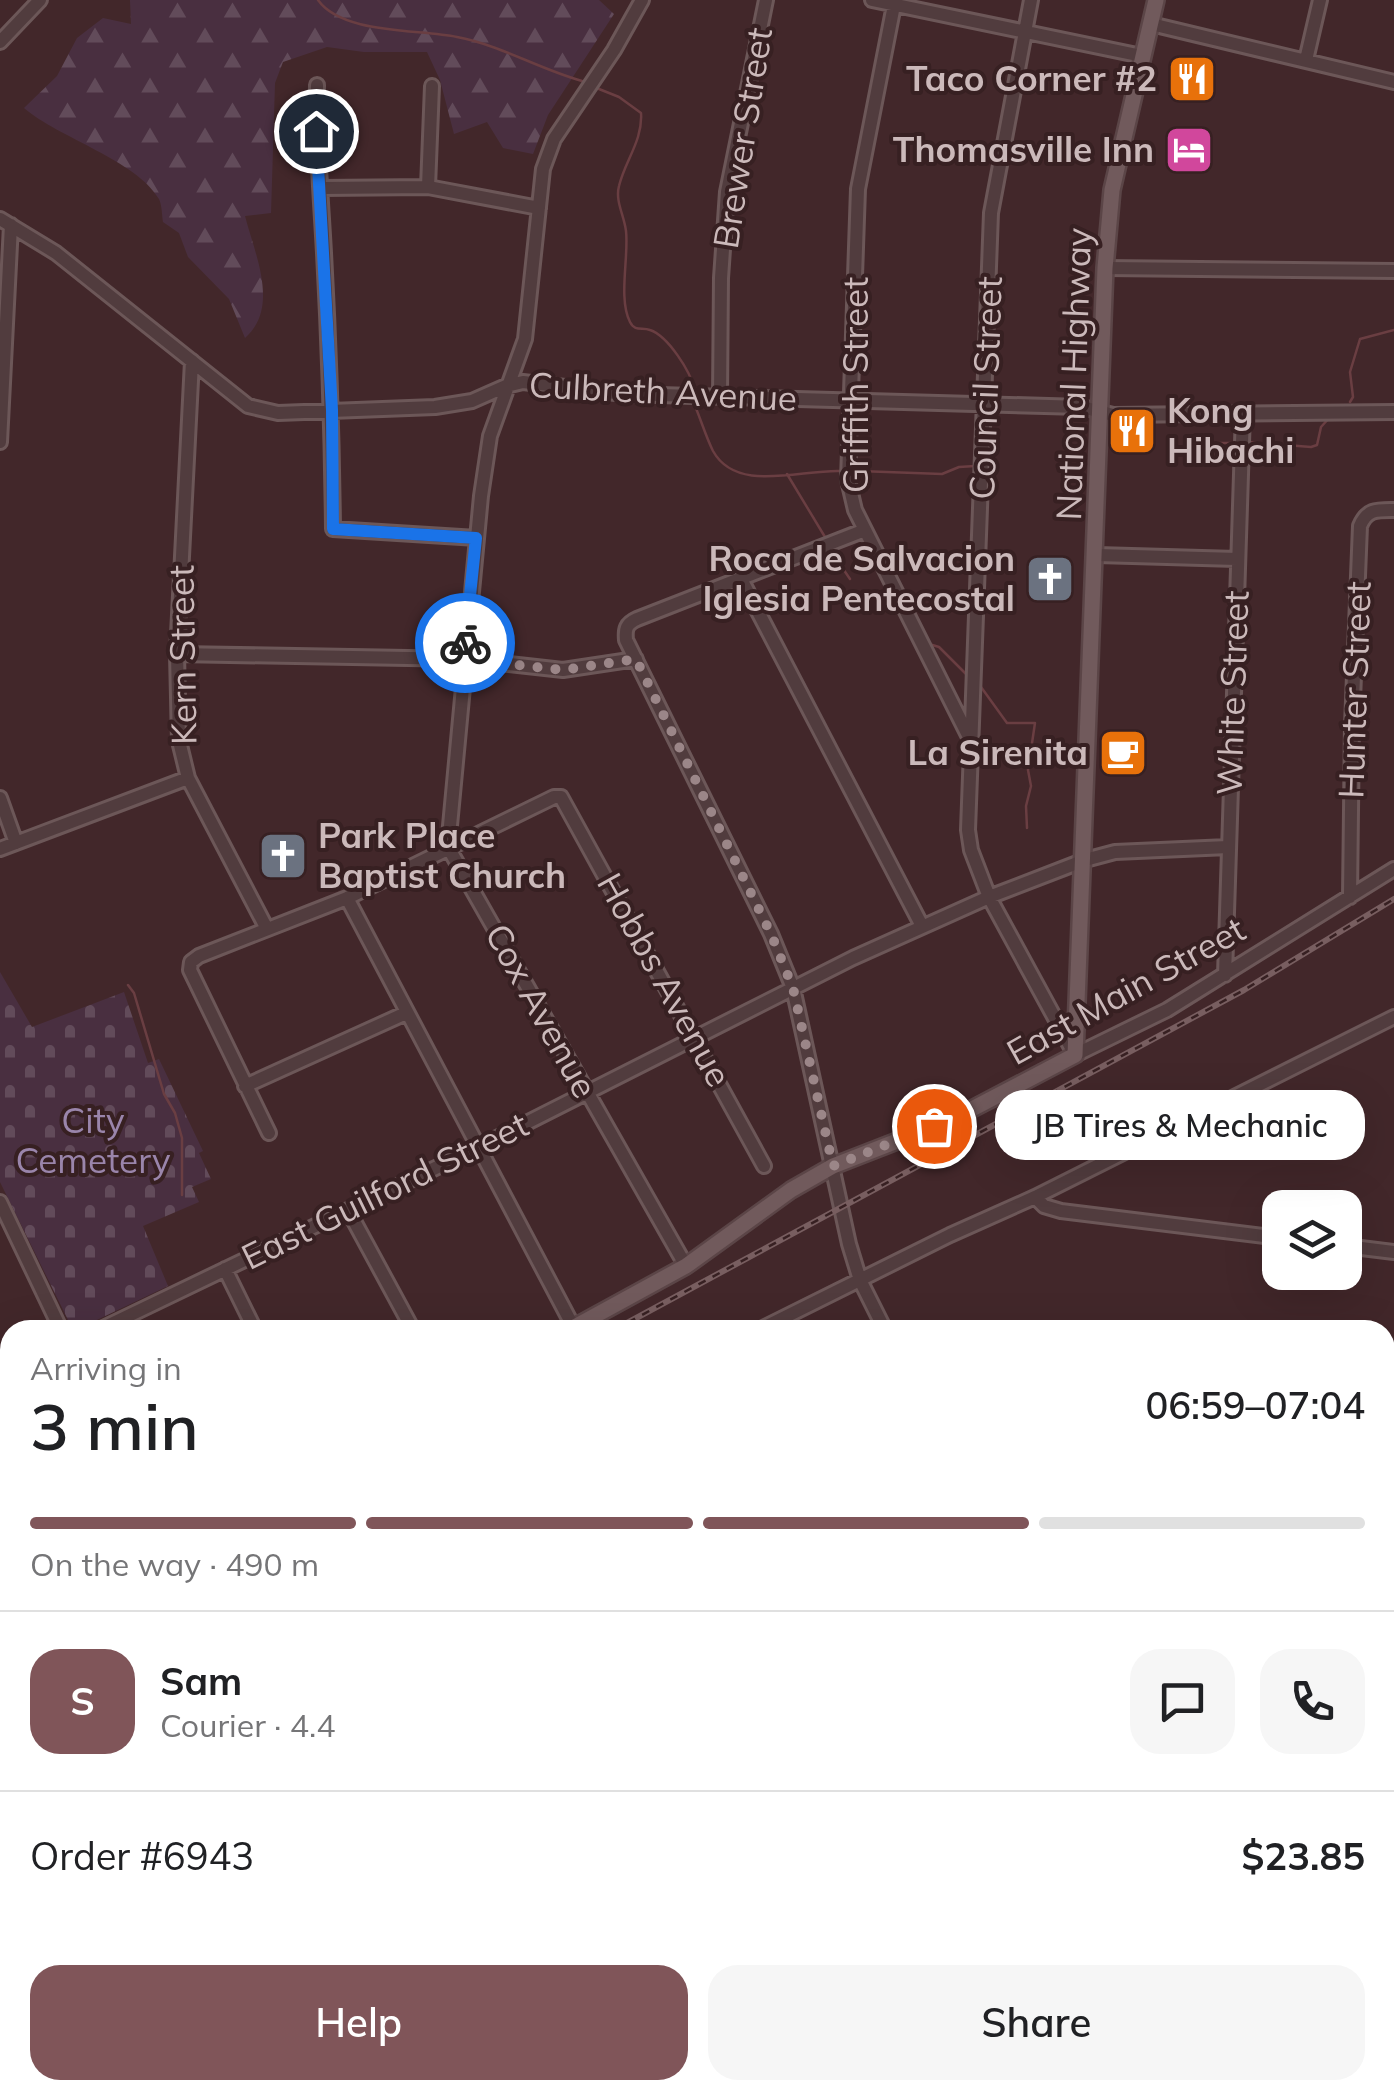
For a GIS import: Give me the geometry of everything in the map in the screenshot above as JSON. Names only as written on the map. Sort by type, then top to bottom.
[{"type":"main road","name":"National Highway","points":[[1075,1055],[1105,268],[1112,190],[1156,0]]},
{"type":"main road","name":"East Main Street","points":[[588,1320],[686,1266],[791,1190],[833,1166],[951,1120],[1075,1055]]},
{"type":"street","points":[[0,42],[40,0]]},
{"type":"street","points":[[269,1134],[190,970],[191,962],[347,898],[448,847],[476,538],[490,436],[525,339],[543,169],[554,139],[614,50],[642,0]]},
{"type":"street","name":"Brewer Street","points":[[720,397],[721,278],[727,192],[766,0]]},
{"type":"street","points":[[872,0],[1142,56]]},
{"type":"street","name":"Council Street","points":[[1031,0],[991,213],[968,830],[971,850],[989,897],[1075,1055]]},
{"type":"street","points":[[1306,60],[1320,0]]},
{"type":"street","name":"Griffith Street","points":[[895,2],[858,190],[848,480],[851,501],[974,746]]},
{"type":"street","points":[[1151,24],[1394,82]]},
{"type":"street","points":[[317,85],[316,150],[332,410],[333,529],[476,538]]},
{"type":"street","points":[[428,187],[432,86]]},
{"type":"street","points":[[321,188],[428,187],[539,208]]},
{"type":"street","points":[[0,442],[6,222]]},
{"type":"street","name":"Culbreth Avenue","points":[[6,222],[56,252],[248,406],[278,414],[453,405],[523,382],[624,394],[1082,407],[1113,415],[1394,412]]},
{"type":"street","points":[[1105,268],[1394,271]]},
{"type":"street","name":"Kern Street","points":[[192,361],[177,654],[180,741],[188,778],[267,929]]},
{"type":"street","name":"White Street","points":[[1225,975],[1243,412]]},
{"type":"street","name":"Hunter Street","points":[[1350,897],[1360,526],[1364,516],[1373,510],[1394,510]]},
{"type":"street","points":[[865,530],[637,619],[625,630],[771,934],[793,988],[849,1244],[860,1280],[880,1320]]},
{"type":"street","points":[[1096,555],[1237,559]]},
{"type":"street","points":[[741,578],[922,926]]},
{"type":"street","points":[[177,654],[464,659],[563,670],[636,659]]},
{"type":"street","points":[[0,849],[188,778]]},
{"type":"street","name":"Hobbs Avenue","points":[[448,847],[560,797],[764,1166]]},
{"type":"street","points":[[0,798],[16,842]]},
{"type":"street","name":"Cox Avenue","points":[[448,847],[686,1266]]},
{"type":"street","name":"East Guilford Street","points":[[120,1320],[477,1148],[695,1035],[989,897],[1085,860],[1144,849],[1228,847]]},
{"type":"street","name":"East Main Street","points":[[1075,1055],[1167,1010],[1394,869]]},
{"type":"street","points":[[347,898],[567,1320]]},
{"type":"street","points":[[245,1086],[406,1013]]},
{"type":"street","points":[[779,1320],[1035,1198],[1394,1017]]},
{"type":"street","points":[[1035,1198],[1051,1210],[1262,1236]]},
{"type":"street","points":[[0,1202],[56,1320]]},
{"type":"street","points":[[348,1210],[408,1320]]},
{"type":"street","points":[[1362,1248],[1394,1252]]},
{"type":"street","points":[[226,1269],[250,1320]]},
{"type":"green space","points":[[130,0],[599,0],[614,14],[548,115],[533,154],[503,148],[487,122],[454,134],[440,80],[427,52],[364,52],[327,47],[283,62],[275,83],[271,213],[245,216],[259,264],[263,296],[255,325],[245,338],[229,299],[188,257],[179,233],[163,222],[159,199],[148,185],[24,108],[57,76],[77,38],[103,18],[131,24]]},
{"type":"green space","name":"City Cemetery","points":[[0,972],[32,1027],[124,992],[148,1063],[159,1059],[203,1151],[199,1153],[211,1179],[192,1187],[199,1202],[143,1226],[168,1286],[97,1320],[68,1320],[0,1182]]},
{"type":"waterway","points":[[318,0],[329,11],[362,25],[473,41],[582,81]]},
{"type":"waterway","points":[[599,89],[641,113],[639,132],[618,192],[626,231],[627,313],[634,327],[650,330],[671,347],[684,364],[694,389]]},
{"type":"waterway","points":[[1350,402],[1350,372],[1360,339],[1394,330]]},
{"type":"waterway","points":[[695,406],[713,451],[738,472],[771,476],[841,471]]},
{"type":"waterway","points":[[1248,442],[1311,447],[1317,445],[1321,427],[1330,417]]},
{"type":"waterway","points":[[1186,451],[1211,443],[1235,443]]},
{"type":"waterway","points":[[859,471],[942,474],[975,466]]},
{"type":"waterway","points":[[787,474],[825,537]]},
{"type":"waterway","points":[[837,560],[850,579]]},
{"type":"waterway","points":[[929,644],[939,647],[970,678]]},
{"type":"waterway","points":[[981,687],[1007,723],[1035,723],[1028,770],[1031,786],[1026,806],[1027,828]]},
{"type":"waterway","points":[[128,985],[182,1138],[182,1195]]},
{"type":"railway","points":[[633,1320],[1244,990],[1394,899]]},
{"type":"way so far","points":[[465,643],[464,659],[563,670],[636,659],[771,934],[793,988],[833,1166],[934,1126]]},
{"type":"place","name":"Taco Corner #2","points":[[1192,79]]},
{"type":"place","name":"Thomasville Inn","points":[[1189,150]]},
{"type":"place","name":"Kong Hibachi","points":[[1132,431]]},
{"type":"place","name":"Roca de Salvacion Iglesia Pentecostal","points":[[1050,579]]},
{"type":"place","name":"La Sirenita","points":[[1123,753]]},
{"type":"place","name":"Park Place Baptist Church","points":[[283,856]]},
{"type":"place","name":"JB Tires & Mechanic","points":[[934,1126]]},
{"type":"route","points":[[316,131],[332,410],[333,529],[476,538],[465,643]]}]
